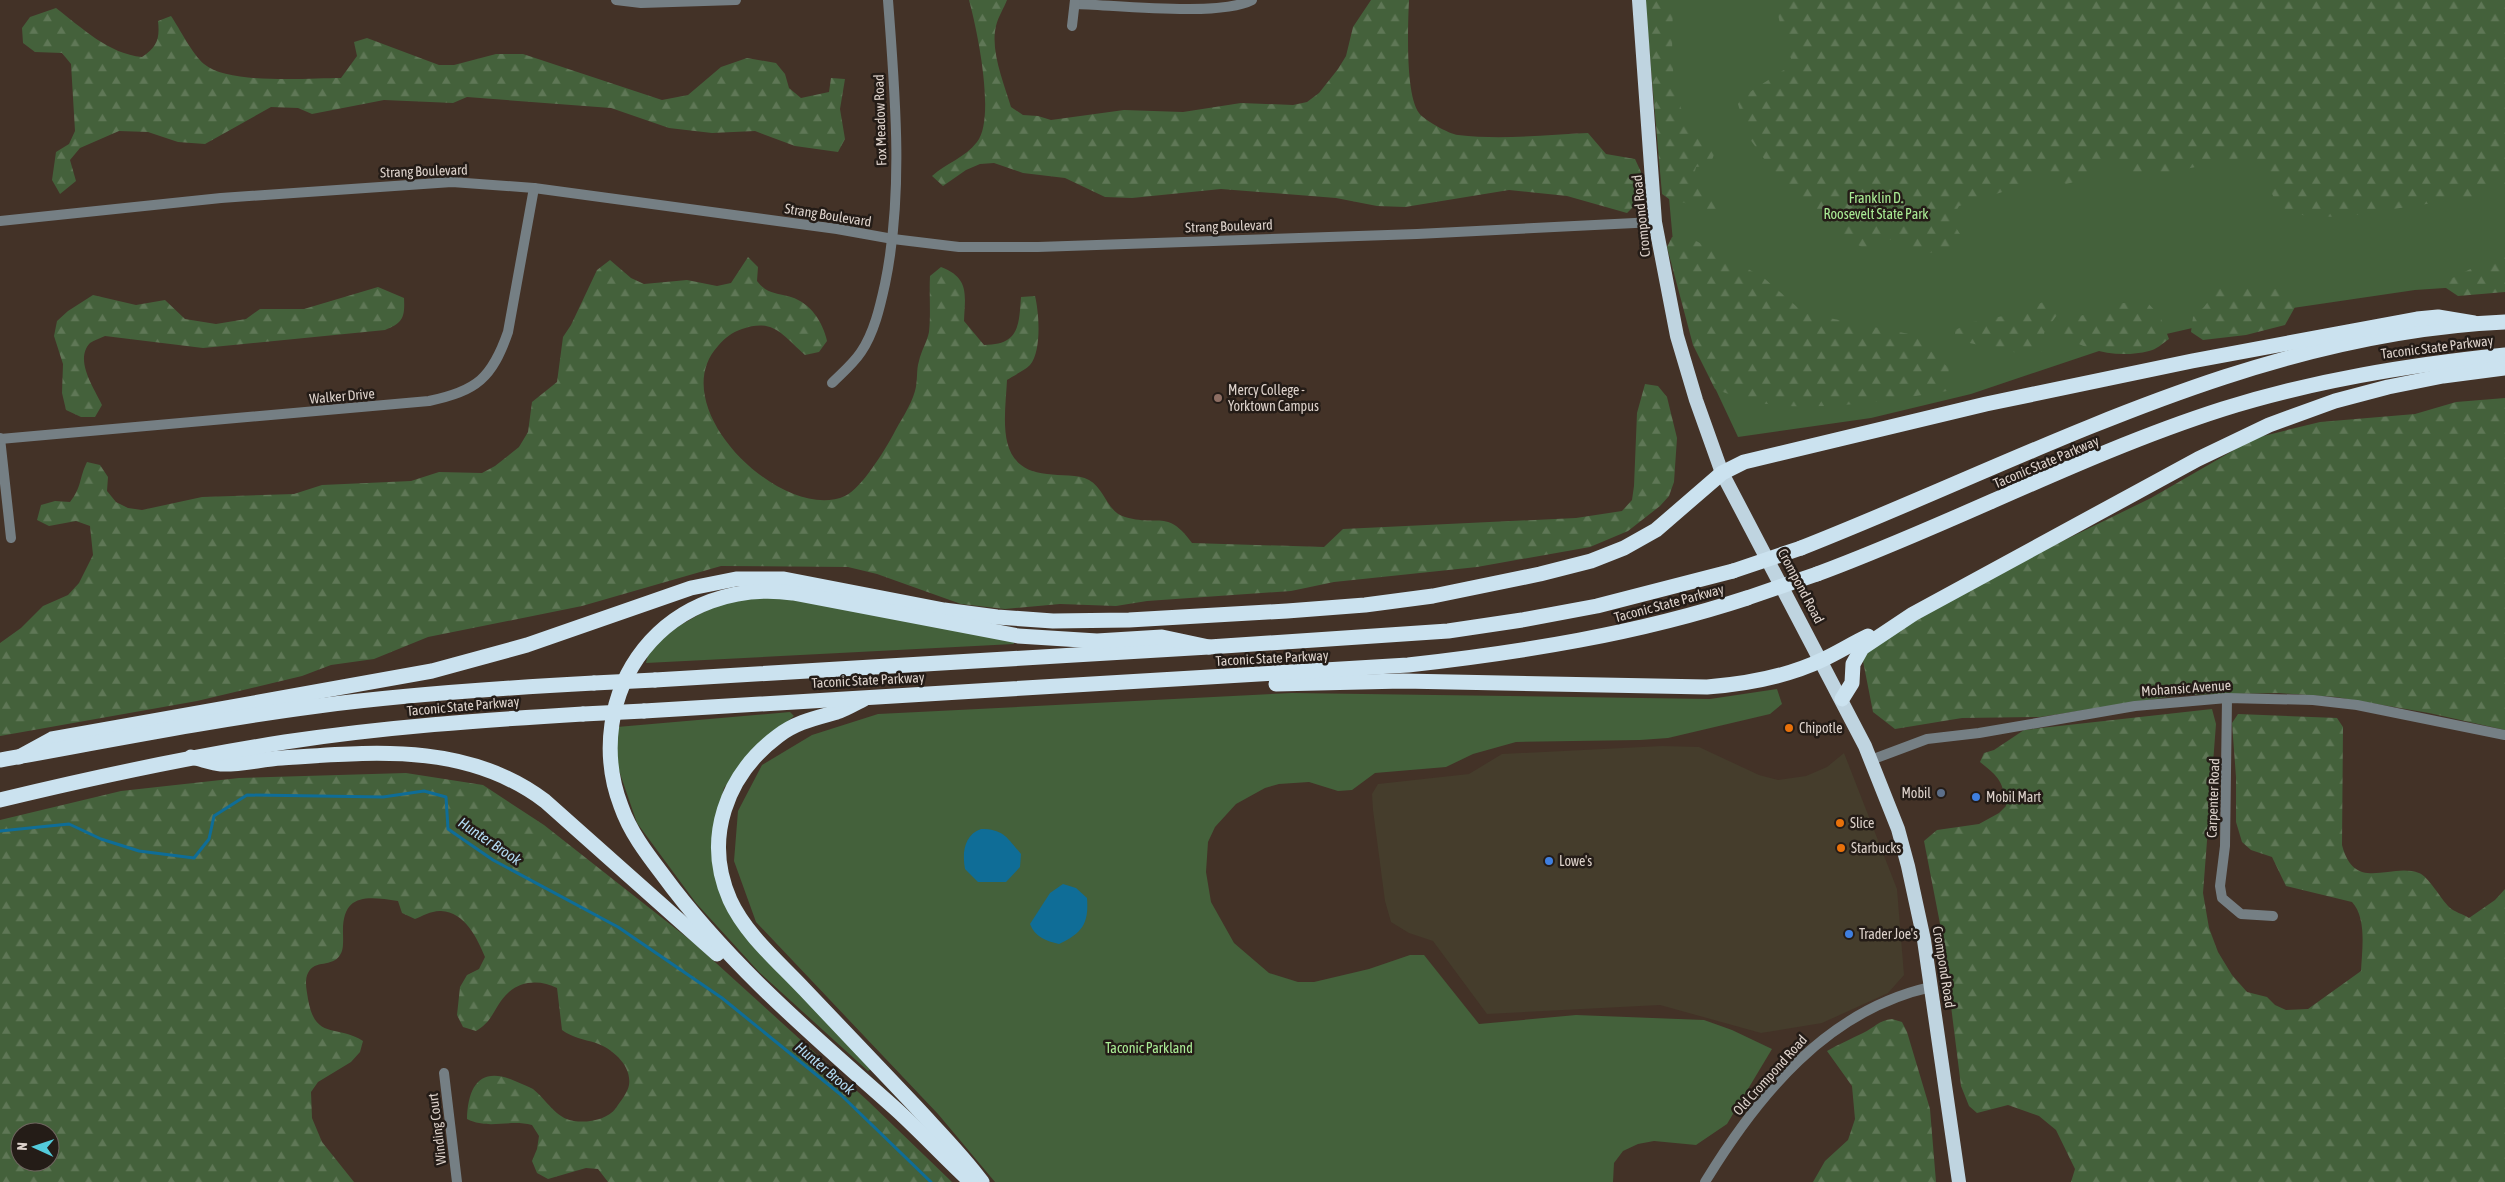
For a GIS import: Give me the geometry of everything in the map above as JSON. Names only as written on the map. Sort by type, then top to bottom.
[{"type":"highway","name":"Crompond Road","points":[[1639,0],[1655,222],[1678,336],[1696,400],[1722,473],[1842,699],[1871,760],[1893,815],[1908,866],[1924,940],[1959,1182]]},
{"type":"highway","points":[[19,756],[52,739],[363,684],[456,665],[552,637],[691,588],[736,579],[766,578],[794,581],[928,608],[980,615],[1072,621],[1327,608],[1433,596],[1540,574],[1590,561],[1618,550],[1646,536],[1666,523],[1722,473],[1744,462],[1918,420],[2262,346],[2417,319],[2438,317],[2474,323]]},
{"type":"highway","name":"Taconic State Parkway","points":[[0,760],[317,706],[448,692],[1373,637],[1485,626],[1615,602],[1733,571],[1801,548],[2198,384],[2307,352],[2381,337],[2474,323],[2505,322]]},
{"type":"highway","name":"Taconic State Parkway","points":[[0,800],[192,757],[389,729],[582,714],[1408,665],[1520,652],[1630,630],[1748,598],[1817,574],[2134,442],[2222,409],[2294,389],[2367,373],[2505,355]]},
{"type":"highway","points":[[1254,675],[1274,684],[1403,681],[1695,688],[1756,680],[1822,660],[1913,614],[2198,458],[2269,425],[2318,407],[2388,387],[2443,376],[2505,368]]},
{"type":"highway","points":[[972,1182],[914,1125],[814,1036],[738,963],[692,913],[643,846],[621,806],[610,765],[610,734],[613,715],[632,668],[656,636],[680,616],[708,602],[738,593],[766,591],[808,596],[1018,636],[1096,641],[1162,638],[1209,647]]},
{"type":"highway","points":[[1842,699],[1852,683],[1853,664],[1862,648],[1913,614]]},
{"type":"highway","points":[[870,696],[838,712],[817,716],[790,728],[763,749],[744,770],[728,796],[722,817],[719,848],[723,880],[736,912],[762,946],[903,1094],[982,1182]]},
{"type":"highway","points":[[192,757],[221,764],[307,756],[419,755],[458,760],[498,772],[545,801],[764,995],[814,1036]]},
{"type":"street","points":[[616,0],[641,3],[685,3],[736,0]]},
{"type":"street","name":"Fox Meadow Road","points":[[832,383],[861,352],[870,336],[881,303],[893,240],[896,172],[893,61],[888,0]]},
{"type":"street","points":[[1072,26],[1075,2],[1206,9],[1240,6],[1252,0]]},
{"type":"street","name":"Strang Boulevard","points":[[0,221],[221,198],[422,183],[485,183],[837,229],[893,240],[959,247],[1038,247],[1436,233],[1655,222]]},
{"type":"street","name":"Walker Drive","points":[[0,438],[429,401],[451,397],[477,385],[489,372],[500,354],[508,332],[534,188]]},
{"type":"street","points":[[0,438],[11,538]]},
{"type":"street","name":"Mohansic Avenue","points":[[1871,760],[1927,739],[1979,733],[2135,706],[2227,698],[2313,700],[2358,705],[2505,735]]},
{"type":"street","name":"Carpenter Road","points":[[2227,698],[2226,837],[2220,886],[2222,898],[2241,914],[2273,916]]},
{"type":"street","name":"Old Crompond Road","points":[[1705,1182],[1734,1135],[1802,1057],[1824,1037],[1893,998],[1931,986]]},
{"type":"street","name":"Winding Court","points":[[444,1074],[457,1182]]},
{"type":"shaded area","points":[[1662,746],[1699,747],[1759,775],[1778,780],[1806,776],[1827,767],[1844,753],[1897,889],[1904,975],[1888,993],[1822,1023],[1761,1033],[1660,1005],[1487,1014],[1433,941],[1409,933],[1391,922],[1385,901],[1373,810],[1372,794],[1378,784],[1469,774],[1502,754]]},
{"type":"green space","points":[[969,0],[1007,0],[996,26],[995,46],[996,56],[1011,107],[1023,115],[1038,116],[1051,120],[1124,110],[1183,112],[1241,103],[1293,105],[1307,102],[1319,93],[1338,69],[1346,56],[1353,27],[1371,0],[1409,0],[1409,75],[1415,104],[1422,116],[1431,123],[1458,135],[1506,137],[1588,133],[1606,154],[1635,159],[1641,172],[1640,200],[1627,213],[1567,196],[1509,190],[1405,207],[1377,206],[1336,198],[1221,189],[1132,198],[1105,197],[1065,178],[1023,173],[994,163],[980,164],[966,170],[943,186],[932,176],[972,148],[982,130],[985,114],[985,94],[980,51]]},
{"type":"green space","points":[[1645,0],[1673,0],[1673,72],[1681,108],[1689,123],[1700,136],[1718,144],[1710,165],[1696,167],[1692,183],[1710,193],[1719,216],[1706,218],[1685,203],[1669,199],[1662,194]]},
{"type":"green space","name":"Franklin D. Roosevelt State Park","points":[[1651,0],[2505,0],[2505,284],[2415,290],[2258,313],[2114,346],[1971,394],[1871,418],[1738,437],[1708,373],[1674,253]]},
{"type":"green space","points":[[1775,0],[2505,0],[2505,184],[2478,196],[2342,217],[2306,216],[2286,210],[2274,198],[2263,174],[2262,162],[2246,157],[2140,178],[2106,161],[2090,178],[2066,184],[2043,173],[2030,183],[1959,206],[1951,220],[1960,234],[1954,249],[1922,254],[1885,237],[1867,250],[1842,236],[1810,213],[1775,174],[1747,135],[1738,104],[1742,97],[1793,64],[1783,38]]},
{"type":"green space","points":[[56,8],[96,39],[118,51],[142,57],[151,50],[158,38],[158,21],[171,16],[191,48],[204,64],[216,71],[250,78],[341,78],[357,56],[354,42],[367,38],[439,65],[454,65],[496,54],[523,54],[662,100],[688,95],[721,67],[747,58],[776,63],[785,74],[789,88],[801,98],[829,92],[831,78],[845,79],[840,109],[845,139],[838,152],[795,146],[755,131],[712,133],[669,128],[611,108],[467,97],[453,103],[384,100],[312,114],[298,108],[271,107],[205,144],[178,142],[148,132],[119,131],[80,148],[70,160],[76,181],[60,194],[52,180],[56,152],[69,144],[75,131],[71,64],[62,53],[35,52],[23,43],[22,28],[30,17]]},
{"type":"green space","points":[[1672,237],[1694,240],[1728,257],[1765,279],[1804,313],[1914,335],[1949,368],[1947,391],[1877,402],[1806,406],[1754,402],[1715,389],[1693,345],[1667,247]]},
{"type":"green space","points":[[2505,252],[2505,292],[2458,296],[2440,284]]},
{"type":"green space","points":[[748,257],[758,267],[757,281],[761,286],[768,291],[798,300],[810,309],[819,321],[827,341],[819,352],[805,355],[777,330],[770,327],[753,326],[735,332],[718,346],[705,371],[706,399],[717,428],[737,454],[763,477],[791,493],[819,500],[845,496],[852,492],[878,459],[908,408],[915,391],[918,364],[929,332],[930,276],[941,267],[957,276],[961,282],[965,295],[964,321],[984,345],[1004,342],[1011,337],[1018,325],[1021,297],[1035,296],[1038,312],[1038,341],[1034,359],[1028,367],[1007,380],[1005,426],[1007,440],[1011,453],[1019,463],[1030,470],[1089,480],[1099,489],[1119,514],[1136,520],[1169,522],[1183,532],[1192,543],[1324,547],[1343,529],[1576,518],[1622,511],[1632,500],[1637,413],[1645,384],[1658,386],[1667,397],[1677,438],[1674,482],[1669,496],[1660,506],[1628,531],[1590,547],[1477,567],[1334,582],[1291,591],[1147,601],[1116,606],[1060,604],[1005,609],[961,604],[877,574],[848,567],[721,566],[582,606],[428,637],[374,659],[331,665],[302,676],[197,701],[0,736],[0,643],[21,628],[43,606],[68,595],[79,583],[93,555],[90,526],[76,521],[49,526],[37,520],[41,505],[55,501],[70,502],[77,492],[87,462],[100,465],[108,477],[107,491],[116,502],[128,508],[142,510],[202,497],[294,494],[322,485],[411,481],[439,472],[482,473],[495,466],[519,447],[528,432],[532,402],[557,382],[563,337],[571,325],[597,270],[610,260],[631,278],[644,284],[687,280],[717,286],[731,283]]},
{"type":"green space","points":[[2245,284],[2289,291],[2295,307],[2285,325],[2246,335],[2203,340],[2191,332],[2193,317],[2204,307],[2220,286]]},
{"type":"green space","points":[[378,287],[404,298],[402,318],[396,325],[385,330],[203,348],[105,336],[90,343],[84,357],[90,382],[102,405],[95,417],[81,417],[66,410],[62,393],[63,364],[54,336],[57,321],[68,311],[93,295],[136,305],[165,300],[185,319],[216,324],[246,319],[260,309],[304,309]]},
{"type":"green space","points":[[2052,298],[2057,315],[2044,333],[2050,350],[2023,354],[1955,340],[1955,330],[1973,322],[2018,313]]},
{"type":"green space","points":[[2146,301],[2160,316],[2169,339],[2152,350],[2114,354],[2081,345],[2060,334],[2063,321],[2123,303]]},
{"type":"green space","points":[[2505,398],[2505,730],[2429,713],[2336,697],[2279,693],[2181,695],[2040,717],[1962,718],[1895,729],[1873,712],[1863,661],[1869,648],[1901,627],[2024,560],[2151,498],[2255,438],[2320,422],[2415,414],[2456,402]]},
{"type":"green space","points":[[760,596],[823,602],[1013,639],[1014,644],[646,663],[649,650],[677,627],[725,600]]},
{"type":"green space","name":"Taconic Parkland","points":[[1777,689],[1782,704],[1770,714],[1668,738],[1516,742],[1473,754],[1446,767],[1375,773],[1352,790],[1338,791],[1309,782],[1279,784],[1265,788],[1236,804],[1215,827],[1208,842],[1206,872],[1211,902],[1234,943],[1269,973],[1298,982],[1314,982],[1369,969],[1410,955],[1424,955],[1479,1024],[1576,1015],[1704,1020],[1732,1030],[1772,1049],[1727,1124],[1696,1145],[1654,1141],[1638,1144],[1623,1151],[1614,1163],[1613,1182],[995,1182],[938,1114],[756,922],[734,861],[738,811],[762,765],[812,735],[878,714],[1292,693],[1710,699]]},
{"type":"green space","points":[[2212,709],[2216,724],[2203,893],[2209,928],[2218,952],[2232,975],[2247,992],[2267,997],[2275,1005],[2286,1010],[2308,1009],[2361,971],[2363,944],[2360,917],[2352,902],[2286,886],[2272,857],[2251,850],[2242,842],[2236,822],[2236,777],[2232,723],[2238,714],[2337,718],[2343,727],[2342,845],[2348,860],[2355,869],[2374,873],[2408,871],[2419,873],[2426,878],[2449,907],[2469,918],[2495,900],[2505,889],[2505,1182],[2071,1182],[2075,1169],[2056,1130],[2039,1116],[2008,1105],[1977,1113],[1969,1106],[1961,1086],[1942,934],[1924,841],[1937,830],[1979,824],[1999,813],[2006,806],[1999,780],[1980,762],[1984,753],[1994,750],[2024,730]]},
{"type":"green space","points":[[790,712],[794,716],[758,745],[724,788],[714,827],[733,914],[873,1068],[868,1071],[759,972],[696,903],[637,823],[615,759],[617,727]]},
{"type":"green space","points":[[406,773],[483,785],[544,825],[694,943],[868,1101],[952,1182],[608,1182],[598,1169],[586,1168],[548,1179],[537,1173],[532,1161],[537,1149],[539,1136],[532,1125],[524,1123],[483,1124],[467,1119],[470,1097],[474,1088],[485,1077],[503,1077],[533,1089],[556,1112],[567,1119],[579,1122],[591,1121],[602,1118],[612,1112],[626,1094],[629,1078],[624,1065],[609,1049],[574,1037],[562,1030],[557,988],[551,985],[532,982],[520,985],[504,997],[482,1027],[476,1031],[463,1027],[457,1015],[460,987],[467,975],[479,969],[485,957],[469,927],[457,916],[449,912],[435,911],[415,919],[402,913],[398,901],[367,898],[358,900],[347,910],[344,920],[343,947],[337,959],[315,966],[308,973],[306,979],[311,1012],[316,1021],[328,1029],[363,1041],[360,1052],[351,1062],[318,1082],[311,1092],[312,1118],[322,1142],[354,1182],[0,1182],[0,820],[121,791],[239,778]]},
{"type":"green space","points":[[1892,1019],[1902,1022],[1907,1032],[1930,1109],[1936,1182],[1813,1182],[1825,1161],[1848,1140],[1855,1119],[1852,1086],[1827,1051],[1880,1023]]},
{"type":"water","points":[[981,829],[989,829],[1000,833],[1021,854],[1020,867],[1006,882],[978,882],[965,869],[964,851],[968,840],[975,832]]},
{"type":"water","points":[[1063,884],[1076,888],[1087,898],[1087,915],[1082,927],[1073,936],[1059,944],[1042,938],[1030,924],[1050,893]]},
{"type":"waterway","name":"Hunter Brook","points":[[0,831],[69,824],[101,839],[139,851],[194,858],[209,839],[214,816],[247,795],[383,797],[424,791],[446,797],[448,829],[493,860],[618,927],[722,998],[840,1094],[931,1182]]},
{"type":"place","name":"Mercy College - Yorktown Campus","points":[[1218,398]]},
{"type":"place","name":"Chipotle","points":[[1789,728]]},
{"type":"place","name":"Mobil","points":[[1941,793]]},
{"type":"place","name":"Mobil Mart","points":[[1976,797]]},
{"type":"place","name":"Slice","points":[[1840,823]]},
{"type":"place","name":"Starbucks","points":[[1841,848]]},
{"type":"place","name":"Lowe's","points":[[1549,861]]},
{"type":"place","name":"Trader Joe's","points":[[1849,934]]}]
